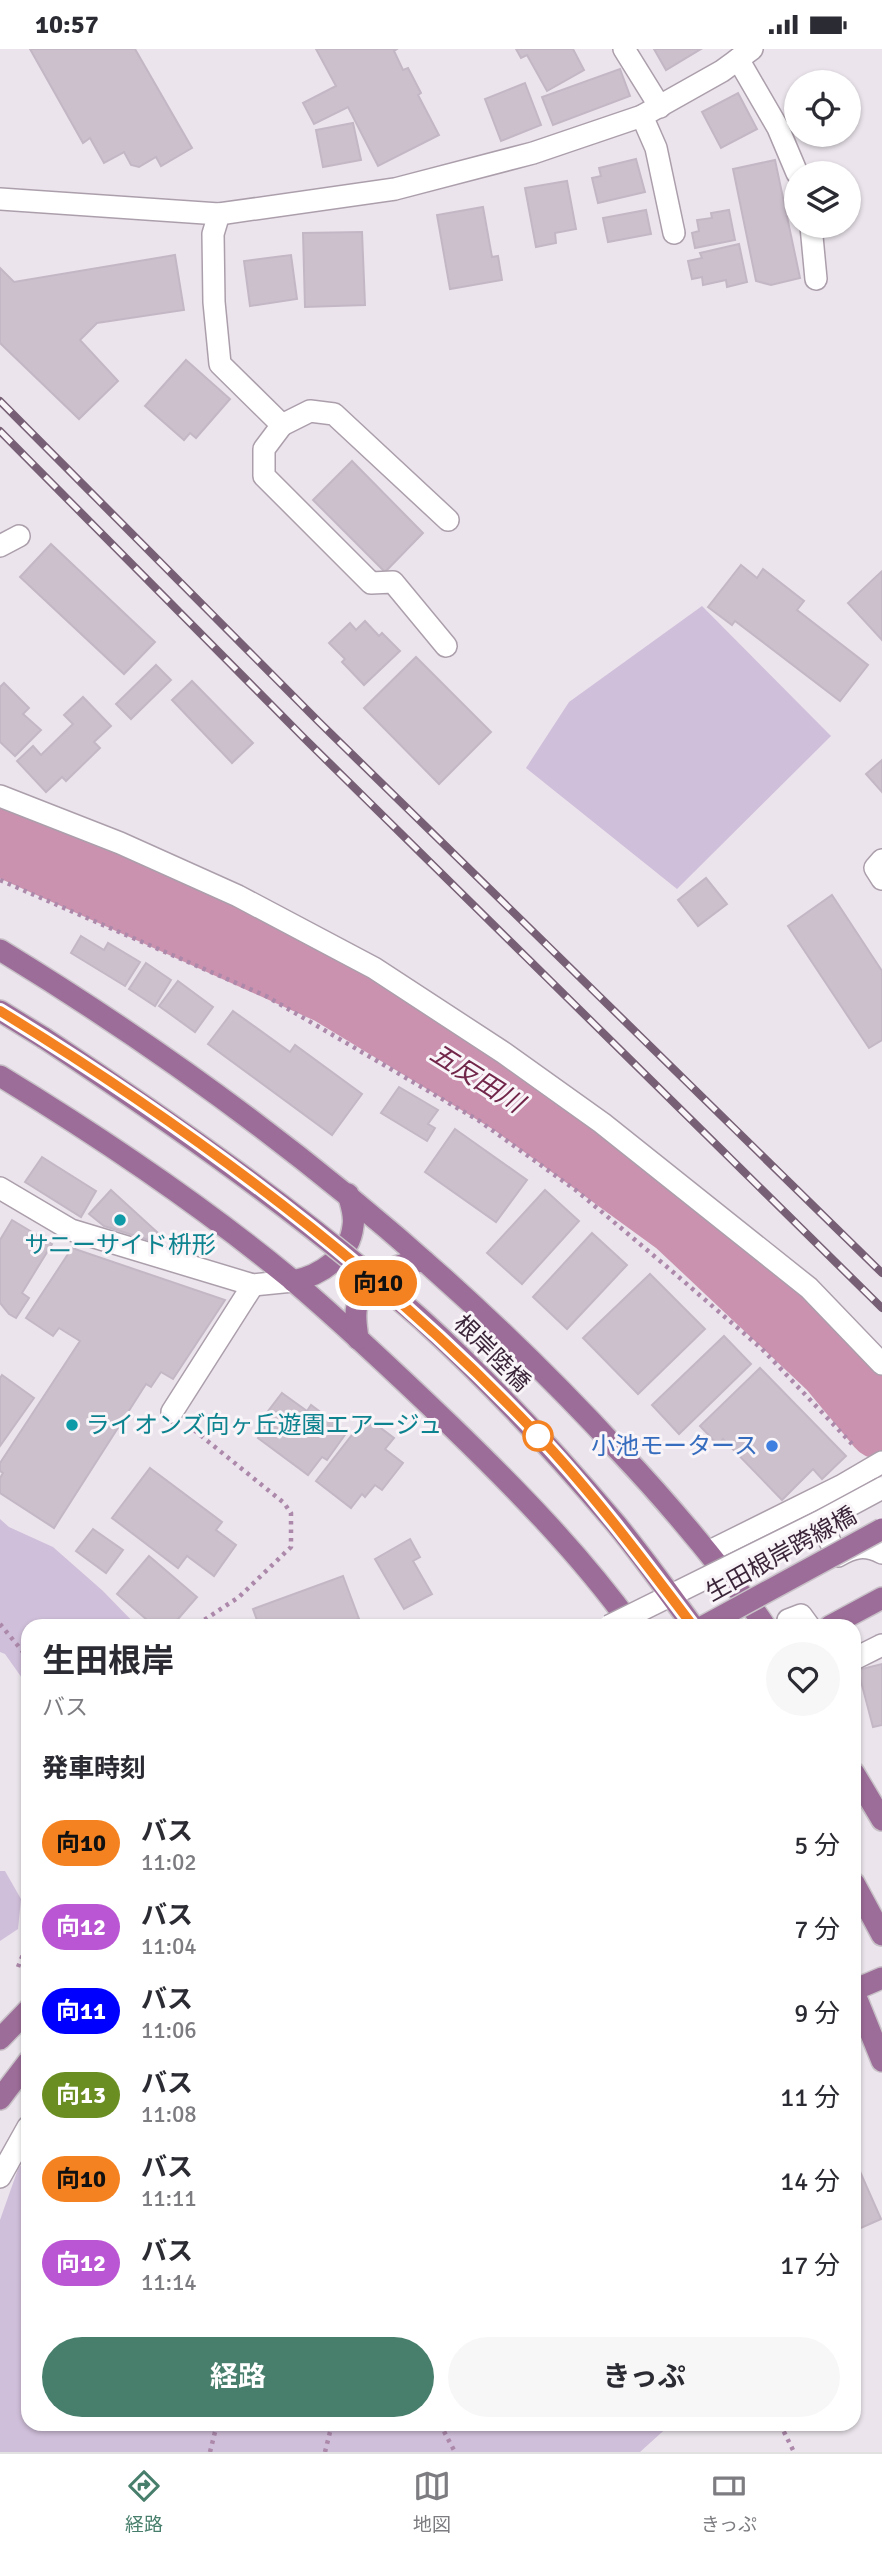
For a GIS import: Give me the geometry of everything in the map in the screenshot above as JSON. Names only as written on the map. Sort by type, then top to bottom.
[{"type":"main road","points":[[0,950],[70,992],[203,1085],[348,1194],[508,1335],[571,1399],[656,1490],[760,1619]]},
{"type":"main road","name":"根岸陸橋","points":[[0,1011],[176,1125],[293,1213],[423,1321],[554,1454],[617,1525],[688,1619]]},
{"type":"main road","points":[[0,1076],[144,1170],[293,1281],[359,1339],[499,1473],[574,1553],[626,1619]]},
{"type":"main road","points":[[293,1281],[321,1272],[334,1262],[348,1245],[354,1228],[348,1194]]},
{"type":"main road","points":[[359,1339],[357,1307],[365,1291],[380,1275],[395,1266],[409,1261],[424,1261]]},
{"type":"main road","name":"生田根岸跨線橋","points":[[717,1619],[882,1529]]},
{"type":"main road","points":[[843,1619],[882,1598]]},
{"type":"main road","points":[[861,1785],[882,1820]]},
{"type":"main road","points":[[861,1896],[882,1935]]},
{"type":"main road","points":[[861,1988],[882,1978]]},
{"type":"main road","points":[[861,2008],[882,2061]]},
{"type":"main road","points":[[0,2039],[21,2017]]},
{"type":"main road","points":[[0,2099],[21,2071]]},
{"type":"street","points":[[624,49],[651,112],[674,233]]},
{"type":"street","points":[[0,199],[219,214],[395,189],[533,153],[651,112],[722,71],[747,52],[792,161]]},
{"type":"street","points":[[219,214],[213,234],[214,302],[220,364],[282,425]]},
{"type":"street","points":[[812,238],[816,279]]},
{"type":"street","points":[[446,646],[393,582],[372,583],[264,476],[264,449],[282,425],[310,411],[334,414],[448,520]]},
{"type":"street","points":[[0,796],[120,843],[237,896],[374,968],[504,1052],[603,1123],[810,1288],[882,1364]]},
{"type":"street","points":[[882,860],[875,868],[882,879]]},
{"type":"street","points":[[1,1190],[71,1230],[253,1285],[293,1281]]},
{"type":"street","points":[[172,1412],[253,1285]]},
{"type":"street","points":[[708,1552],[841,1486],[877,1465]]},
{"type":"street","points":[[623,1619],[819,1523],[882,1488]]},
{"type":"street","points":[[819,1523],[838,1556],[853,1547],[875,1549],[882,1553]]},
{"type":"street","points":[[861,1656],[882,1645]]},
{"type":"street","points":[[0,2177],[21,2140]]},
{"type":"path","points":[[0,880],[266,996],[478,1119],[577,1191],[762,1349],[877,1465]]},
{"type":"path","points":[[172,1412],[284,1503],[291,1513],[291,1547],[239,1597],[206,1619]]},
{"type":"path","points":[[0,1624],[21,1650]]},
{"type":"path","points":[[18,1967],[21,1960]]},
{"type":"path","points":[[210,2452],[216,2431]]},
{"type":"path","points":[[324,2452],[330,2431]]},
{"type":"path","points":[[444,2431],[455,2452]]},
{"type":"path","points":[[783,2431],[794,2452]]},
{"type":"shaded area","points":[[702,606],[831,736],[677,889],[526,768],[569,702]]},
{"type":"shaded area","points":[[0,1519],[9,1527],[53,1547],[130,1619],[21,1619],[21,1677],[5,1654],[0,1652]]},
{"type":"shaded area","points":[[0,1871],[5,1871],[21,1899],[18,1929],[0,1941]]},
{"type":"shaded area","points":[[21,2165],[21,2431],[663,2431],[640,2452],[0,2452],[0,2220]]},
{"type":"building","points":[[30,49],[135,49],[192,148],[161,166],[156,157],[139,167],[131,165],[124,152],[104,163],[90,138],[83,143]]},
{"type":"building","points":[[316,49],[397,49],[394,51],[403,70],[408,68],[421,93],[418,95],[439,135],[378,166],[348,107],[314,124],[303,103],[336,86]]},
{"type":"building","points":[[516,49],[573,49],[584,70],[547,91],[527,55],[521,58]]},
{"type":"building","points":[[654,49],[701,49],[666,70]]},
{"type":"building","points":[[620,69],[630,96],[553,125],[542,97]]},
{"type":"building","points":[[525,83],[541,125],[501,141],[485,99]]},
{"type":"building","points":[[738,93],[757,129],[721,148],[702,112]]},
{"type":"building","points":[[353,123],[361,160],[323,167],[316,130]]},
{"type":"building","points":[[636,159],[645,192],[598,203],[592,178],[601,176],[599,168]]},
{"type":"building","points":[[775,160],[784,202],[784,238],[792,238],[800,278],[771,285],[756,281],[733,169]]},
{"type":"building","points":[[567,181],[576,229],[555,233],[556,243],[536,247],[525,188]]},
{"type":"building","points":[[483,207],[492,257],[498,256],[502,280],[450,289],[437,215]]},
{"type":"building","points":[[646,210],[651,234],[608,242],[603,218]]},
{"type":"building","points":[[729,210],[735,240],[695,248],[692,233],[699,231],[697,220],[712,218],[711,213]]},
{"type":"building","points":[[362,232],[365,305],[305,307],[303,233]]},
{"type":"building","points":[[739,244],[747,282],[727,287],[726,280],[703,285],[702,277],[692,279],[688,261],[702,258],[700,253]]},
{"type":"building","points":[[175,255],[184,310],[97,323],[80,340],[118,381],[79,419],[0,343],[0,268],[14,282]]},
{"type":"building","points":[[291,255],[297,299],[250,306],[244,261]]},
{"type":"building","points":[[186,360],[230,399],[196,438],[190,433],[184,440],[145,406]]},
{"type":"building","points":[[352,461],[423,533],[385,572],[313,500]]},
{"type":"building","points":[[51,544],[155,642],[124,674],[20,577]]},
{"type":"building","points":[[741,565],[757,578],[763,569],[804,601],[797,610],[868,665],[840,701],[735,621],[732,625],[708,607]]},
{"type":"building","points":[[882,571],[882,640],[848,603]]},
{"type":"building","points":[[365,621],[379,636],[382,633],[400,651],[364,685],[342,662],[345,659],[329,643],[350,623],[356,630]]},
{"type":"building","points":[[416,657],[491,732],[439,784],[364,708]]},
{"type":"building","points":[[156,665],[171,680],[131,719],[116,704]]},
{"type":"building","points":[[192,681],[253,743],[232,763],[172,700]]},
{"type":"building","points":[[4,683],[29,708],[23,714],[41,730],[15,756],[0,742],[0,687]]},
{"type":"building","points":[[83,697],[111,726],[94,742],[100,748],[66,781],[62,777],[46,792],[17,761],[33,746],[41,755],[73,724],[64,715]]},
{"type":"building","points":[[882,760],[882,792],[866,774]]},
{"type":"building","points":[[706,878],[727,904],[698,926],[678,900]]},
{"type":"building","points":[[832,895],[882,971],[882,1040],[869,1048],[788,926]]},
{"type":"building","points":[[81,936],[104,950],[108,943],[140,962],[125,986],[71,953]]},
{"type":"building","points":[[146,963],[171,980],[155,1006],[129,989]]},
{"type":"building","points":[[178,981],[213,1007],[195,1032],[159,1006]]},
{"type":"building","points":[[233,1011],[290,1052],[295,1045],[362,1094],[332,1135],[208,1044]]},
{"type":"building","points":[[399,1087],[438,1110],[428,1124],[435,1128],[427,1141],[381,1113]]},
{"type":"building","points":[[455,1129],[527,1180],[496,1222],[425,1172]]},
{"type":"building","points":[[42,1157],[96,1191],[81,1217],[25,1182]]},
{"type":"building","name":"サニーサイド枡形","points":[[111,1190],[157,1232],[149,1240],[104,1226],[89,1214]]},
{"type":"building","points":[[545,1190],[579,1221],[522,1284],[487,1253]]},
{"type":"building","points":[[12,1220],[52,1244],[22,1293],[29,1298],[16,1318],[0,1303],[0,1240]]},
{"type":"building","points":[[592,1233],[627,1265],[567,1329],[533,1297]]},
{"type":"building","name":"ライオンズ向ヶ丘遊園エアージュ","points":[[72,1248],[225,1300],[173,1379],[161,1372],[151,1387],[146,1384],[54,1528],[0,1493],[0,1478],[3,1473],[0,1471],[0,1463],[80,1341],[59,1328],[53,1336],[26,1318]]},
{"type":"building","points":[[650,1274],[705,1329],[638,1394],[583,1338]]},
{"type":"building","points":[[724,1336],[751,1364],[679,1434],[652,1405]]},
{"type":"building","points":[[760,1368],[846,1456],[822,1479],[813,1469],[782,1500],[723,1439],[718,1445],[700,1426]]},
{"type":"building","points":[[2,1375],[34,1398],[0,1446],[0,1378]]},
{"type":"building","points":[[282,1393],[307,1411],[311,1405],[347,1432],[327,1460],[322,1457],[308,1475],[258,1438],[264,1430],[265,1415]]},
{"type":"building","points":[[366,1417],[394,1438],[385,1449],[403,1463],[382,1490],[375,1485],[365,1497],[362,1494],[351,1508],[316,1481]]},
{"type":"building","points":[[150,1468],[222,1522],[216,1530],[236,1545],[214,1576],[187,1556],[178,1568],[112,1518]]},
{"type":"building","points":[[93,1529],[123,1550],[106,1573],[76,1551]]},
{"type":"building","points":[[410,1539],[420,1557],[413,1561],[432,1594],[404,1609],[375,1559]]},
{"type":"building","points":[[149,1556],[197,1597],[178,1619],[146,1619],[117,1594]]},
{"type":"building","points":[[343,1576],[359,1619],[257,1619],[253,1609]]},
{"type":"building","points":[[882,1664],[882,1725],[873,1727],[861,1681],[861,1669]]},
{"type":"building","points":[[861,2174],[881,2219],[861,2228]]},
{"type":"waterway","name":"五反田川","points":[[0,839],[332,989],[514,1100],[680,1221],[833,1365],[882,1424]]},
{"type":"railway","points":[[0,401],[319,722],[882,1273]]},
{"type":"railway","points":[[0,431],[303,737],[882,1308]]},
{"type":"bus line","name":"向10","points":[[0,1011],[176,1125],[304,1221],[423,1321],[536,1433],[617,1525],[688,1619]]},
{"type":"place","name":"サニーサイド枡形","points":[[120,1220]]},
{"type":"place","name":"ライオンズ向ヶ丘遊園エアージュ","points":[[72,1425]]},
{"type":"place","name":"小池モータース","points":[[772,1446]]}]
